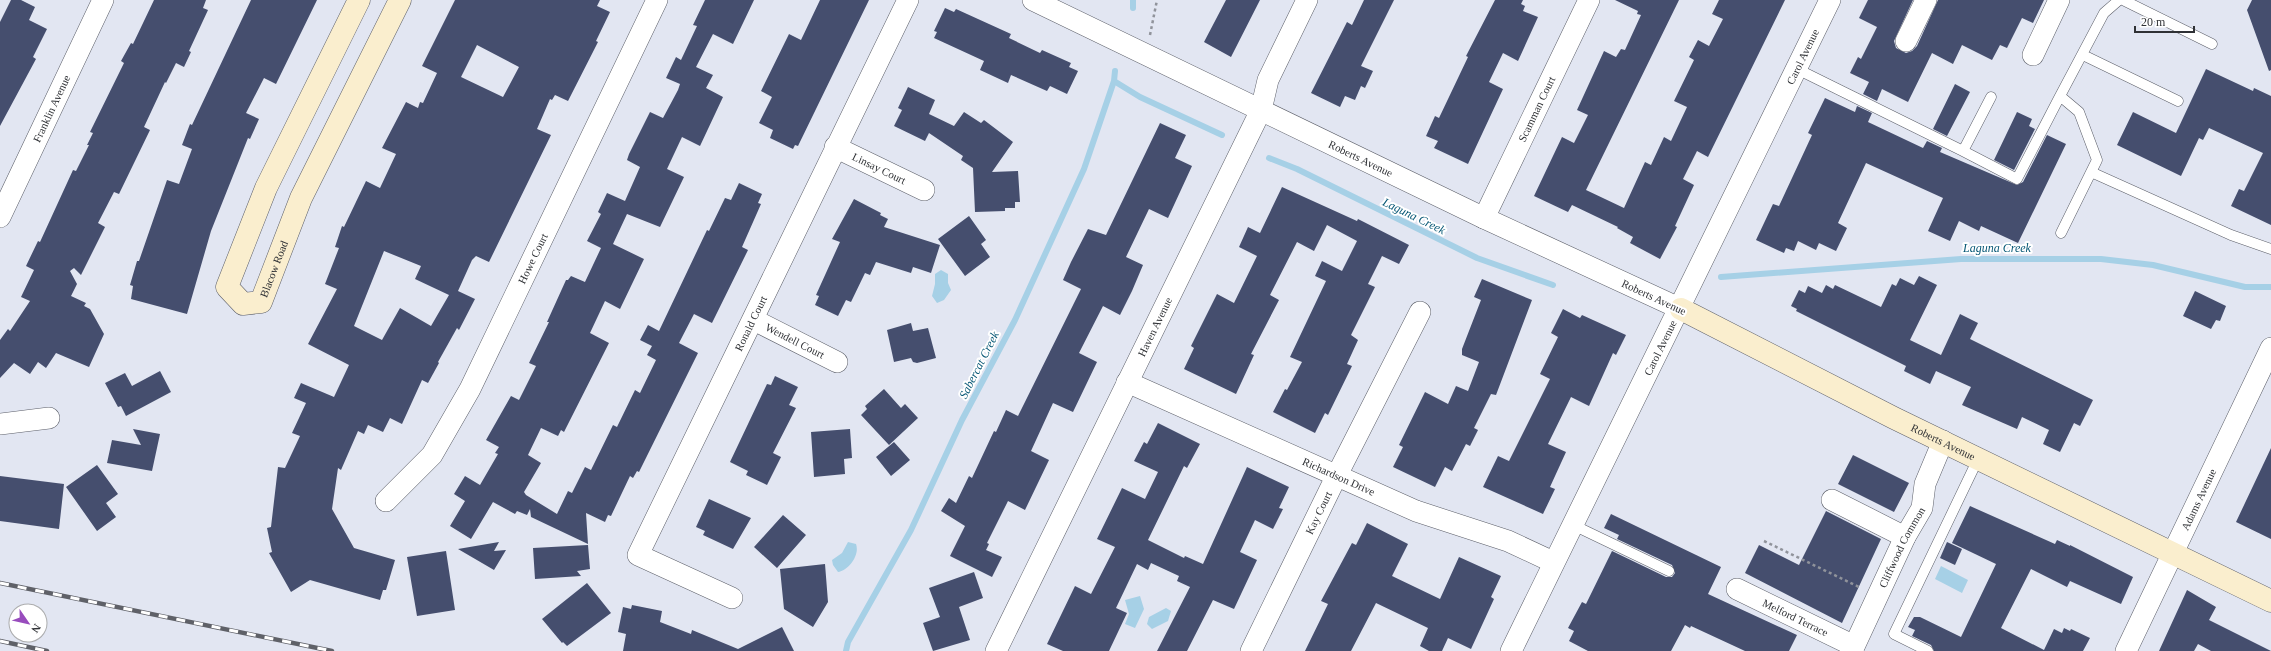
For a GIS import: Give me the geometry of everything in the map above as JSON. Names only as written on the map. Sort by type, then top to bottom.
[{"type":"street","name":"Blacow Road","points":[[358,0],[266,188],[227,287],[243,304],[261,302],[301,198],[400,0]]},
{"type":"street","name":"Howe Court","points":[[386,502],[432,455],[470,389],[657,0]]},
{"type":"street","name":"Ronald Court","points":[[732,598],[638,554],[754,320],[835,147],[908,0]]},
{"type":"street","name":"Roberts Avenue","points":[[1033,0],[1484,218],[1681,309],[1978,459],[2271,601]]},
{"type":"street","name":"Haven Avenue","points":[[996,651],[1261,110],[1268,80],[1307,0]]},
{"type":"street","name":"Scamman Court","points":[[1484,218],[1589,0]]},
{"type":"street","name":"Carol Avenue","points":[[1513,650],[1571,524],[1681,309],[1830,0]]},
{"type":"street","points":[[1906,41],[1926,0]]},
{"type":"street","points":[[2033,55],[2059,0]]},
{"type":"street","name":"Franklin Avenue","points":[[0,218],[98,2]]},
{"type":"street","name":"Linsay Court","points":[[835,147],[924,190]]},
{"type":"street","name":"Kay Court","points":[[1251,651],[1336,477],[1420,312]]},
{"type":"street","name":"Wendell Court","points":[[754,320],[837,362]]},
{"type":"street","name":"Adams Avenue","points":[[2126,651],[2172,552],[2271,348]]},
{"type":"street","name":"Richardson Drive","points":[[1127,382],[1336,477],[1416,511],[1508,541],[1553,562]]},
{"type":"street","points":[[0,424],[49,418]]},
{"type":"street","name":"Cliffwood Common","points":[[1853,648],[1905,536],[1922,508],[1925,484],[1943,441]]},
{"type":"street","points":[[1832,500],[1905,536]]},
{"type":"street","name":"Melford Terrace","points":[[1737,589],[1853,648]]},
{"type":"lane","points":[[1797,69],[2017,179],[2104,13],[2119,0]]},
{"type":"lane","points":[[2123,0],[2212,44]]},
{"type":"lane","points":[[2083,55],[2178,101]]},
{"type":"lane","points":[[2060,96],[2079,112],[2097,160],[2061,233]]},
{"type":"lane","points":[[1963,151],[1991,97]]},
{"type":"lane","points":[[2091,172],[2224,232],[2271,249]]},
{"type":"lane","points":[[1928,651],[1894,634],[1978,459]]},
{"type":"lane","points":[[1571,524],[1669,571]]},
{"type":"path","points":[[1143,53],[1153,26],[1157,0]]},
{"type":"path","points":[[1764,541],[1877,596]]},
{"type":"water","points":[[941,270],[948,274],[948,283],[951,290],[944,300],[937,303],[932,296],[935,284],[935,274]]},
{"type":"water","points":[[848,542],[856,544],[857,548],[855,557],[850,565],[838,572],[833,565],[832,560],[842,553]]},
{"type":"water","points":[[1941,566],[1968,580],[1962,593],[1935,579]]},
{"type":"water","points":[[1140,596],[1144,609],[1135,628],[1125,624],[1129,614],[1125,600]]},
{"type":"water","points":[[1166,608],[1171,611],[1168,621],[1152,629],[1147,624],[1149,617]]},
{"type":"building","points":[[11,0],[21,0],[35,7],[29,20],[47,29],[33,57],[36,59],[0,126],[0,22]]},
{"type":"building","points":[[154,0],[206,0],[203,8],[208,10],[189,51],[191,52],[184,67],[176,63],[166,83],[165,82],[144,127],[150,130],[119,194],[114,192],[98,223],[105,227],[81,275],[74,268],[70,271],[77,284],[71,296],[86,303],[84,306],[90,309],[104,334],[89,367],[56,353],[46,368],[38,362],[30,374],[14,363],[0,378],[0,340],[8,329],[10,331],[30,301],[21,297],[34,270],[26,266],[38,241],[40,242],[73,170],[76,171],[89,145],[87,145],[93,133],[90,132],[124,63],[121,61],[131,43],[133,44]]},
{"type":"building","points":[[251,0],[317,0],[276,84],[264,78],[246,113],[259,119],[250,139],[248,138],[211,231],[187,314],[131,299],[133,286],[130,285],[137,261],[139,261],[167,180],[179,184],[192,149],[182,145],[190,124],[192,125]]},
{"type":"building","points":[[455,0],[600,0],[597,6],[610,12],[596,41],[598,42],[568,101],[555,95],[552,100],[550,99],[537,129],[551,135],[489,262],[476,256],[472,260],[458,291],[475,299],[459,330],[457,328],[428,383],[422,380],[402,424],[390,418],[383,432],[368,425],[364,434],[358,431],[341,470],[338,468],[332,509],[354,548],[395,560],[386,590],[383,590],[380,600],[310,580],[291,592],[269,553],[272,552],[267,528],[271,527],[278,467],[285,468],[300,436],[292,433],[306,403],[294,398],[301,383],[334,397],[349,365],[308,344],[337,289],[325,284],[339,248],[335,247],[342,226],[344,227],[366,181],[380,188],[396,154],[382,148],[406,102],[418,108],[420,102],[423,103],[437,73],[422,66]],"holes":[[[477,45],[519,67],[503,97],[461,77]],[[384,251],[421,266],[415,279],[449,295],[431,326],[400,308],[382,340],[354,326]]]},
{"type":"building","points":[[705,0],[754,0],[733,44],[713,34],[696,67],[713,75],[706,88],[723,97],[700,146],[682,137],[667,169],[684,177],[660,227],[627,214],[613,244],[644,259],[620,309],[605,301],[590,333],[609,343],[564,432],[561,430],[558,436],[541,428],[528,455],[541,463],[524,492],[526,495],[557,514],[568,491],[572,493],[585,467],[591,470],[613,425],[617,427],[635,390],[640,393],[656,360],[647,355],[652,346],[640,340],[648,325],[659,331],[707,230],[709,231],[725,198],[731,200],[739,183],[762,194],[758,203],[761,204],[742,247],[748,250],[712,323],[694,314],[679,343],[698,353],[639,472],[637,471],[633,478],[630,476],[611,516],[608,515],[605,522],[586,513],[588,544],[531,517],[530,509],[527,515],[517,511],[515,514],[493,502],[471,539],[450,526],[465,501],[454,494],[465,476],[480,485],[498,454],[495,453],[499,447],[486,440],[511,396],[519,400],[536,366],[529,363],[549,322],[547,322],[566,280],[568,280],[571,276],[585,282],[601,248],[587,241],[601,214],[598,212],[607,193],[625,201],[640,167],[627,160],[629,154],[650,112],[663,118],[678,90],[680,84],[666,78],[676,57],[681,60],[697,26],[693,25]]},
{"type":"building","points":[[820,0],[869,0],[798,146],[795,145],[793,149],[770,138],[773,130],[759,123],[772,97],[761,91],[789,34],[801,40]]},
{"type":"building","points":[[1226,0],[1260,0],[1231,57],[1204,42]]},
{"type":"building","points":[[1364,0],[1394,0],[1361,66],[1373,71],[1365,88],[1361,86],[1355,100],[1345,96],[1340,107],[1311,93],[1347,22],[1352,25]]},
{"type":"building","points":[[1495,0],[1523,0],[1521,4],[1525,6],[1523,11],[1538,17],[1518,61],[1503,53],[1489,82],[1503,89],[1468,164],[1434,148],[1438,141],[1426,136],[1435,116],[1439,118],[1468,57],[1466,56]]},
{"type":"building","points":[[1615,0],[1679,0],[1586,190],[1624,208],[1645,162],[1651,165],[1664,137],[1671,141],[1687,107],[1674,101],[1694,60],[1689,57],[1698,40],[1709,46],[1723,19],[1712,14],[1719,0],[1785,0],[1708,157],[1697,151],[1683,179],[1694,185],[1675,226],[1677,227],[1660,259],[1630,243],[1633,237],[1617,228],[1618,227],[1572,205],[1568,212],[1534,196],[1562,137],[1574,143],[1588,115],[1577,110],[1604,51],[1616,57],[1621,49],[1625,50],[1641,15],[1637,14],[1638,11]]},
{"type":"building","points":[[1868,0],[1913,0],[1894,41],[1896,48],[1906,53],[1912,51],[1917,46],[1938,0],[2044,0],[2033,23],[2022,18],[2007,48],[2000,45],[1992,60],[1962,45],[1953,64],[1932,53],[1908,102],[1882,89],[1877,101],[1863,94],[1869,82],[1850,73],[1858,57],[1861,59],[1877,27],[1859,18]]},
{"type":"building","points":[[2252,0],[2271,0],[2271,70],[2269,71],[2247,10]]},
{"type":"building","points":[[945,8],[954,12],[956,9],[1011,34],[1009,38],[1040,53],[1042,50],[1071,63],[1069,67],[1078,71],[1067,94],[1050,86],[1047,91],[1011,75],[1008,83],[980,70],[984,61],[934,38],[937,32],[934,31]]},
{"type":"building","points":[[2206,69],[2253,91],[2254,88],[2271,96],[2271,225],[2231,206],[2239,189],[2244,191],[2263,153],[2209,128],[2203,140],[2199,138],[2181,176],[2117,145],[2133,112],[2176,133]]},
{"type":"building","points":[[1955,84],[1970,92],[1947,136],[1933,129]]},
{"type":"building","points":[[908,87],[935,100],[929,114],[954,126],[964,112],[981,123],[984,120],[1013,142],[992,172],[1018,171],[1020,202],[1015,202],[1015,208],[1005,208],[1005,211],[975,212],[973,168],[961,160],[963,156],[929,133],[925,141],[894,126],[902,110],[898,108]]},
{"type":"building","points":[[1825,98],[1855,112],[1857,106],[1872,113],[1868,122],[1923,148],[1927,141],[1942,148],[1940,152],[2017,185],[2023,182],[2047,135],[2066,144],[2018,243],[1981,226],[1979,231],[1959,221],[1950,241],[1928,231],[1943,198],[1866,163],[1838,223],[1847,228],[1836,251],[1819,243],[1816,250],[1798,241],[1794,251],[1786,248],[1784,253],[1756,240],[1773,204],[1779,206],[1812,135],[1808,133]]},
{"type":"building","points":[[2017,112],[2032,119],[2029,126],[2035,129],[2014,170],[1994,160]]},
{"type":"building","points":[[1160,123],[1186,135],[1175,158],[1192,166],[1168,218],[1149,209],[1126,257],[1143,265],[1120,315],[1103,306],[1079,353],[1097,362],[1073,412],[1053,403],[1031,451],[1049,460],[1025,510],[1008,501],[987,543],[989,544],[986,550],[1002,557],[992,577],[950,556],[965,526],[941,511],[949,498],[956,503],[969,476],[972,478],[994,431],[996,432],[1006,410],[1018,416],[1081,289],[1063,280],[1071,262],[1088,229],[1106,235]]},
{"type":"building","points":[[1282,187],[1357,221],[1358,219],[1409,245],[1399,264],[1382,256],[1368,284],[1375,287],[1351,335],[1358,340],[1347,364],[1352,366],[1328,415],[1325,413],[1315,433],[1273,412],[1302,362],[1290,357],[1326,281],[1315,276],[1322,261],[1342,271],[1357,241],[1327,225],[1314,251],[1297,242],[1270,295],[1279,300],[1251,354],[1254,355],[1236,394],[1184,369],[1194,348],[1191,346],[1217,294],[1234,303],[1257,256],[1239,247],[1248,227],[1260,233]]},
{"type":"building","points":[[854,199],[881,213],[880,215],[888,219],[884,227],[940,245],[931,273],[913,267],[911,273],[876,262],[870,275],[865,273],[851,302],[846,300],[838,316],[815,305],[819,296],[816,295],[840,242],[832,239]]},
{"type":"building","points":[[969,216],[986,240],[981,244],[990,257],[965,276],[938,239]]},
{"type":"building","points":[[1919,276],[1937,285],[1910,340],[1941,355],[1960,314],[1978,323],[1970,339],[2093,400],[2080,426],[2074,423],[2060,452],[2043,444],[2049,430],[2022,417],[2017,429],[1962,405],[1971,387],[1936,371],[1930,384],[1904,371],[1906,366],[1796,311],[1797,309],[1791,306],[1799,290],[1805,293],[1808,286],[1822,293],[1826,285],[1833,289],[1835,285],[1881,307],[1892,284],[1896,286],[1900,278],[1914,285]]},
{"type":"building","points":[[1482,279],[1532,300],[1496,395],[1491,394],[1474,428],[1478,430],[1470,446],[1466,444],[1452,471],[1445,467],[1435,487],[1393,467],[1403,447],[1399,445],[1425,392],[1448,404],[1456,386],[1468,391],[1479,362],[1462,355],[1462,349],[1481,300],[1474,297]]},
{"type":"building","points":[[2195,291],[2226,306],[2220,321],[2216,320],[2211,329],[2183,316]]},
{"type":"building","points":[[1563,309],[1580,318],[1582,315],[1626,335],[1616,355],[1613,353],[1589,406],[1571,397],[1548,444],[1566,452],[1550,487],[1555,489],[1543,514],[1483,487],[1498,456],[1509,461],[1550,379],[1540,374],[1558,337],[1551,333]]},
{"type":"building","points":[[911,323],[913,331],[928,328],[936,358],[917,363],[913,362],[911,358],[894,362],[887,330]]},
{"type":"building","points":[[160,371],[171,392],[126,416],[121,406],[118,407],[105,383],[125,373],[132,386]]},
{"type":"building","points":[[775,376],[798,387],[789,405],[796,408],[773,453],[781,457],[767,485],[746,475],[748,471],[730,462],[767,384],[771,385]]},
{"type":"building","points":[[884,389],[901,408],[905,404],[918,418],[889,445],[861,415],[867,409],[865,406]]},
{"type":"building","points":[[1158,423],[1200,444],[1187,468],[1184,466],[1148,540],[1184,558],[1185,556],[1203,564],[1247,467],[1289,487],[1279,508],[1283,509],[1273,529],[1255,520],[1240,552],[1257,560],[1234,609],[1213,600],[1187,651],[1157,651],[1190,587],[1177,581],[1179,576],[1151,563],[1148,570],[1137,564],[1116,608],[1127,613],[1109,651],[1063,651],[1047,644],[1075,586],[1091,594],[1115,547],[1097,539],[1122,488],[1145,499],[1158,472],[1134,461],[1144,442],[1147,444]]},
{"type":"building","points":[[133,429],[160,434],[152,471],[107,463],[112,440],[141,445]]},
{"type":"building","points":[[850,429],[852,458],[844,459],[845,474],[814,477],[811,432]]},
{"type":"building","points":[[894,442],[910,460],[891,476],[876,457]]},
{"type":"building","points":[[2271,448],[2271,539],[2236,522]]},
{"type":"building","points":[[1853,455],[1909,483],[1894,512],[1838,484]]},
{"type":"building","points":[[97,465],[118,494],[106,503],[116,517],[97,531],[66,487]]},
{"type":"building","points":[[0,476],[64,484],[59,529],[0,521]]},
{"type":"building","points":[[709,499],[751,518],[733,549],[703,535],[705,531],[696,527]]},
{"type":"building","points":[[1970,506],[2055,544],[2057,540],[2070,545],[2133,577],[2121,604],[2070,581],[2067,587],[2031,569],[2001,628],[2044,650],[2054,629],[2062,633],[2064,628],[2070,631],[2071,629],[2090,638],[2083,651],[1934,651],[1931,645],[1912,636],[1915,630],[1908,627],[1914,617],[1920,617],[1961,637],[1996,564],[1952,543]]},
{"type":"building","points":[[1826,511],[1881,539],[1842,623],[1745,573],[1759,545],[1799,565]]},
{"type":"building","points":[[1611,514],[1721,567],[1708,594],[1797,635],[1789,651],[1745,651],[1691,626],[1690,628],[1685,625],[1671,651],[1588,651],[1569,641],[1574,631],[1568,628],[1582,602],[1586,604],[1612,551],[1666,577],[1672,577],[1675,573],[1672,565],[1617,539],[1619,535],[1604,528]]},
{"type":"building","points":[[783,515],[806,535],[777,568],[754,547]]},
{"type":"building","points":[[1367,523],[1408,544],[1392,576],[1440,599],[1459,557],[1501,576],[1491,597],[1494,599],[1471,649],[1448,638],[1442,651],[1429,651],[1420,646],[1428,628],[1376,603],[1351,651],[1305,651],[1328,604],[1321,601],[1352,543],[1356,545]]},
{"type":"building","points":[[499,542],[494,551],[506,550],[494,570],[458,549]]},
{"type":"building","points":[[1947,542],[1962,549],[1955,565],[1940,558]]},
{"type":"building","points":[[588,545],[590,569],[577,571],[581,576],[535,579],[533,548]]},
{"type":"building","points":[[446,551],[455,610],[417,616],[407,557]]},
{"type":"building","points":[[825,564],[828,602],[813,627],[784,609],[780,569]]},
{"type":"building","points":[[974,572],[983,598],[959,607],[970,640],[933,651],[923,623],[940,617],[929,588]]},
{"type":"building","points":[[587,583],[611,613],[567,646],[563,642],[562,643],[542,619]]},
{"type":"building","points":[[2187,590],[2216,607],[2209,620],[2271,651],[2211,651],[2198,644],[2194,651],[2159,651]]},
{"type":"building","points":[[632,605],[662,611],[660,622],[691,634],[692,630],[738,649],[782,627],[794,651],[623,651],[626,634],[618,632],[623,607],[631,609]]},
{"type":"waterway","name":"Laguna Creek","points":[[1133,0],[1133,8]]},
{"type":"waterway","name":"Sabercat Creek","points":[[846,651],[848,642],[911,530],[962,420],[1015,320],[1084,169],[1114,81],[1115,71]]},
{"type":"waterway","name":"Laguna Creek","points":[[1114,81],[1140,97],[1222,135]]},
{"type":"waterway","name":"Laguna Creek","points":[[1269,158],[1297,169],[1477,258],[1553,285]]},
{"type":"waterway","name":"Laguna Creek","points":[[1721,277],[1961,259],[2101,259],[2153,265],[2245,287],[2271,287]]},
{"type":"railway","points":[[0,583],[332,651]]},
{"type":"railway","points":[[0,641],[47,651]]}]
